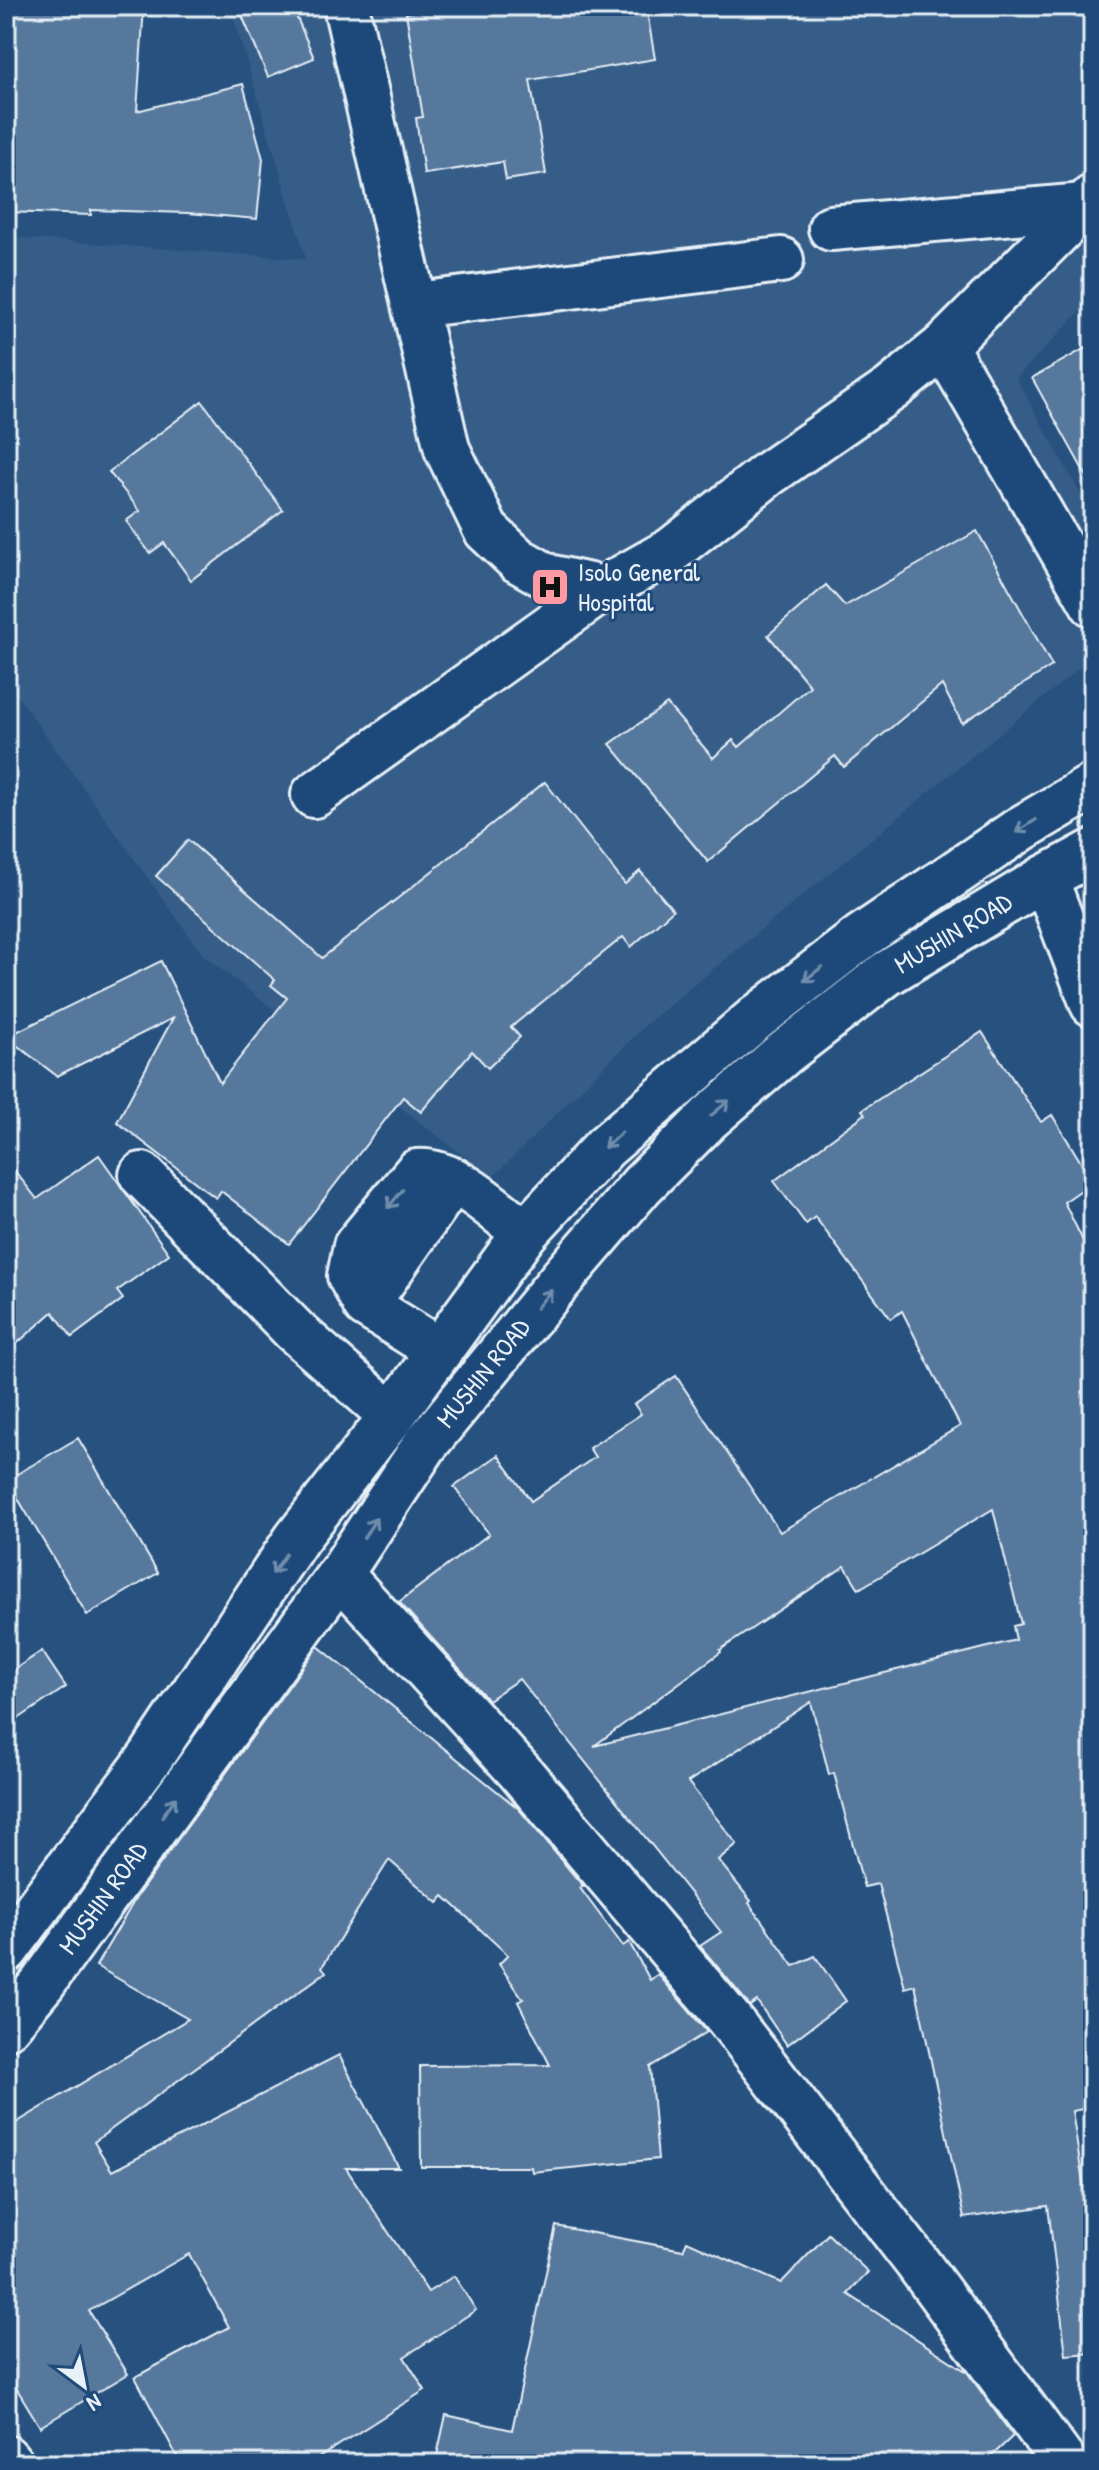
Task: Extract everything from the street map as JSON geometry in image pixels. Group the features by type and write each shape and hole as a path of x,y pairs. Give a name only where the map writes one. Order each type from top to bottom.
{"main road":[{"path":"346,6 447,449 486,530 518,560 548,577 603,589"},
{"path":"831,228 1089,202"},
{"path":"314,795 603,589 672,550 768,474 891,389 944,346 1089,202"},
{"path":"416,305 781,260"},
{"path":"944,346 1093,604"},
{"name":"MUSHIN ROAD","path":"6,1950 150,1758 297,1538 392,1416 525,1233 605,1147 756,1018 861,937 1022,828 1093,786"},
{"name":"MUSHIN ROAD","path":"6,2027 42,1984 340,1574 425,1445 642,1185 709,1118 783,1054 886,974 1093,852"},
{"path":"1045,878 1093,1004"},
{"path":"438,1350 366,1305 350,1276 356,1246 417,1172 432,1171 453,1180 525,1233"},
{"path":"142,1175 295,1331 392,1416"},
{"path":"340,1574 520,1772 729,2019 916,2261 1065,2464"},
{"path":"6,2458 11,2464"}],"shaded area":[{"name":"Isolo General Hospital","path":"230,6 1093,6 1093,298 1016,378 1093,516 1093,657 649,1022 492,1178 203,955 6,680 6,237 306,259"}],"building":[{"path":"6,6 144,6 137,111 243,84 263,159 257,219 91,210 91,215 6,212"},
{"path":"238,6 292,6 314,58 268,77"},
{"path":"445,6 646,6 655,59 530,80 546,174 506,180 503,162 424,174 416,118 423,117 406,13"},
{"path":"1093,344 1093,488 1032,378"},
{"path":"202,401 283,510 191,580 164,543 150,553 126,521 140,511 109,472"},
{"path":"977,531 1052,666 962,723 942,685 844,767 835,756 708,862 610,744 667,704 713,758 733,740 739,747 810,686 768,635 826,585 845,606"},
{"path":"545,782 625,884 640,871 673,910 631,947 623,937 511,1027 520,1037 488,1068 472,1051 421,1112 403,1097 289,1244 221,1191 216,1198 117,1122 173,1018 57,1076 6,1037 161,961 220,1083 287,998 271,985 275,980 156,876 188,840 322,958"},
{"path":"982,1032 1041,1122 1052,1115 1093,1182 1064,1202 1093,1261 1093,1631 1084,1634 1093,1670 1093,2107 1072,2111 1093,2248 1093,2353 1066,2355 1048,2206 964,2218 915,1985 905,1988 878,1884 864,1887 834,1773 829,1775 811,1702 688,1782 737,1844 718,1860 751,1901 749,1903 794,1966 815,1956 846,2001 787,2045 757,2001 750,2006 700,1946 721,1932 519,1679 488,1700 399,1602 489,1534 454,1487 498,1455 531,1501 595,1457 589,1448 641,1414 634,1404 676,1376 780,1532 960,1426 902,1311 891,1319 815,1217 806,1224 774,1181 865,1114 862,1110","holes":["993,1509 1021,1624 1013,1626 1016,1640 594,1746 720,1650 845,1566 859,1589"]},
{"path":"99,1155 169,1254 117,1291 123,1299 72,1337 53,1312 6,1353 6,1160 37,1199"},
{"path":"78,1438 158,1573 87,1615 7,1480"},
{"path":"318,1646 519,1809 583,1886 580,1888 623,1946 629,1942 650,1980 658,1974 707,2032 650,2067 658,2159 532,2172 531,2167 421,2167 420,2066 550,2065 518,2002 523,1999 499,1964 508,1955 444,1896 438,1903 389,1860 322,1967 326,1972 94,2142 112,2171 339,2055 399,2168 346,2168 428,2292 454,2276 476,2310 404,2357 425,2390 309,2464 181,2464 135,2377 229,2327 189,2254 89,2311 128,2374 40,2427 6,2371 6,2129 188,2019 96,1966 137,1896"},
{"path":"42,1651 66,1687 6,1727 6,1675"},
{"path":"556,2226 683,2250 687,2241 781,2283 828,2234 868,2272 848,2294 967,2372 1013,2436 983,2464 435,2464 446,2415 512,2430"}],"place":[{"name":"Isolo General Hospital","path":"550,587"}]}
